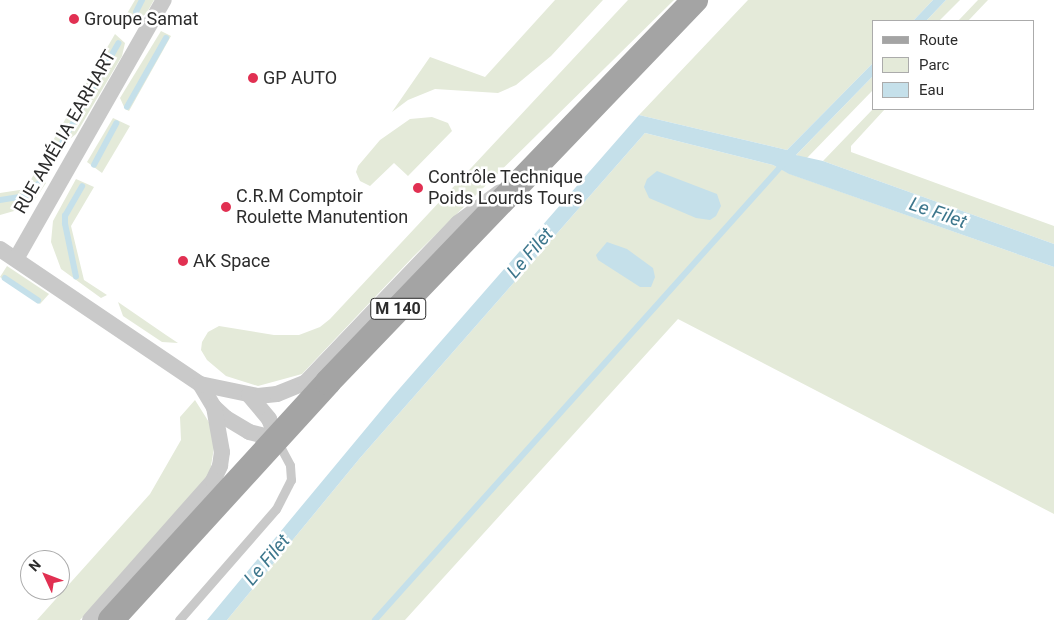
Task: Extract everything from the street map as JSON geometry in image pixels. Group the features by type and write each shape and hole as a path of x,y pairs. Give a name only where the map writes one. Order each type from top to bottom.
{"main road":[{"name":"M 140","path":"111,620 277,439 521,179 695,0"}],"street":[{"name":"RUE AMÉLIA EARHART","path":"16,259 164,0"},
{"path":"0,248 200,384 249,395 277,394 306,382 458,223 477,206 521,179"},
{"path":"90,620 213,481 220,466 222,452 214,407 200,384"},
{"path":"249,395 270,419 277,439"},
{"path":"214,407 249,432 277,439"}],"lane":[{"path":"179,620 276,509 291,480 290,465 277,439"}],"green space":[{"path":"135,0 154,0 146,14 136,20 125,17"},
{"path":"555,0 603,0 551,56 516,85 498,93 435,89 408,100 392,112 430,57 485,77"},
{"path":"628,0 674,0 413,257 302,374 258,386 226,376 207,360 201,350 202,342 208,332 219,326 274,335 299,335 320,327 330,319"},
{"path":"748,0 933,0 914,20 872,20 872,64 787,150 639,115"},
{"path":"946,0 960,0 940,20 927,20"},
{"path":"978,0 988,0 969,20 959,20"},
{"path":"161,31 171,36 129,111 125,109 120,98"},
{"path":"115,34 125,43 122,56 76,134 59,148 48,149"},
{"path":"872,77 872,91 806,159 796,155"},
{"path":"872,110 884,110 851,146 851,152 1054,226 1054,244 823,161"},
{"path":"432,117 448,123 452,131 408,176 394,163 370,186 360,181 356,172 358,166 380,140 410,119"},
{"path":"113,118 130,126 102,173 87,162"},
{"path":"645,133 773,165 790,174 1054,267 1054,514 678,319 405,620 227,620 360,458"},
{"path":"34,174 46,183 36,198 21,209 0,215 0,193 26,189"},
{"path":"76,179 94,187 71,226 84,280 107,295 101,298 61,269 51,242 53,221"},
{"path":"7,266 49,294 40,304 0,277"},
{"path":"118,302 178,343 162,342 123,316"},
{"path":"195,400 212,427 215,442 210,472 201,487 80,620 37,620 55,600 70,600 70,583 150,494 181,440 180,417"}],"water":[{"path":"933,0 946,0 927,20 914,20"},
{"name":"Le Filet","path":"872,64 872,77 796,155 823,161 1054,244 1054,267 789,174 773,165 645,133 360,458 227,620 207,620 393,396 639,115 787,150"},
{"path":"657,171 717,194 721,206 716,216 710,220 696,218 649,198 644,187 647,179"},
{"path":"607,242 627,249 653,268 655,277 651,287 640,287 598,260 596,255"}],"waterway":[{"path":"136,12 142,0"},
{"path":"127,107 166,38"},
{"path":"59,148 118,44"},
{"path":"94,165 116,124"},
{"path":"375,620 784,163"},
{"path":"0,200 26,196 38,184"},
{"path":"76,277 65,216 82,186"},
{"path":"5,278 38,300"}],"place":[{"name":"Groupe Samat","path":"74,19"},
{"name":"GP AUTO","path":"253,78"},
{"name":"Contrôle Technique Poids Lourds Tours","path":"418,188"},
{"name":"C.R.M Comptoir Roulette Manutention","path":"226,207"},
{"name":"AK Space","path":"183,261"}]}
